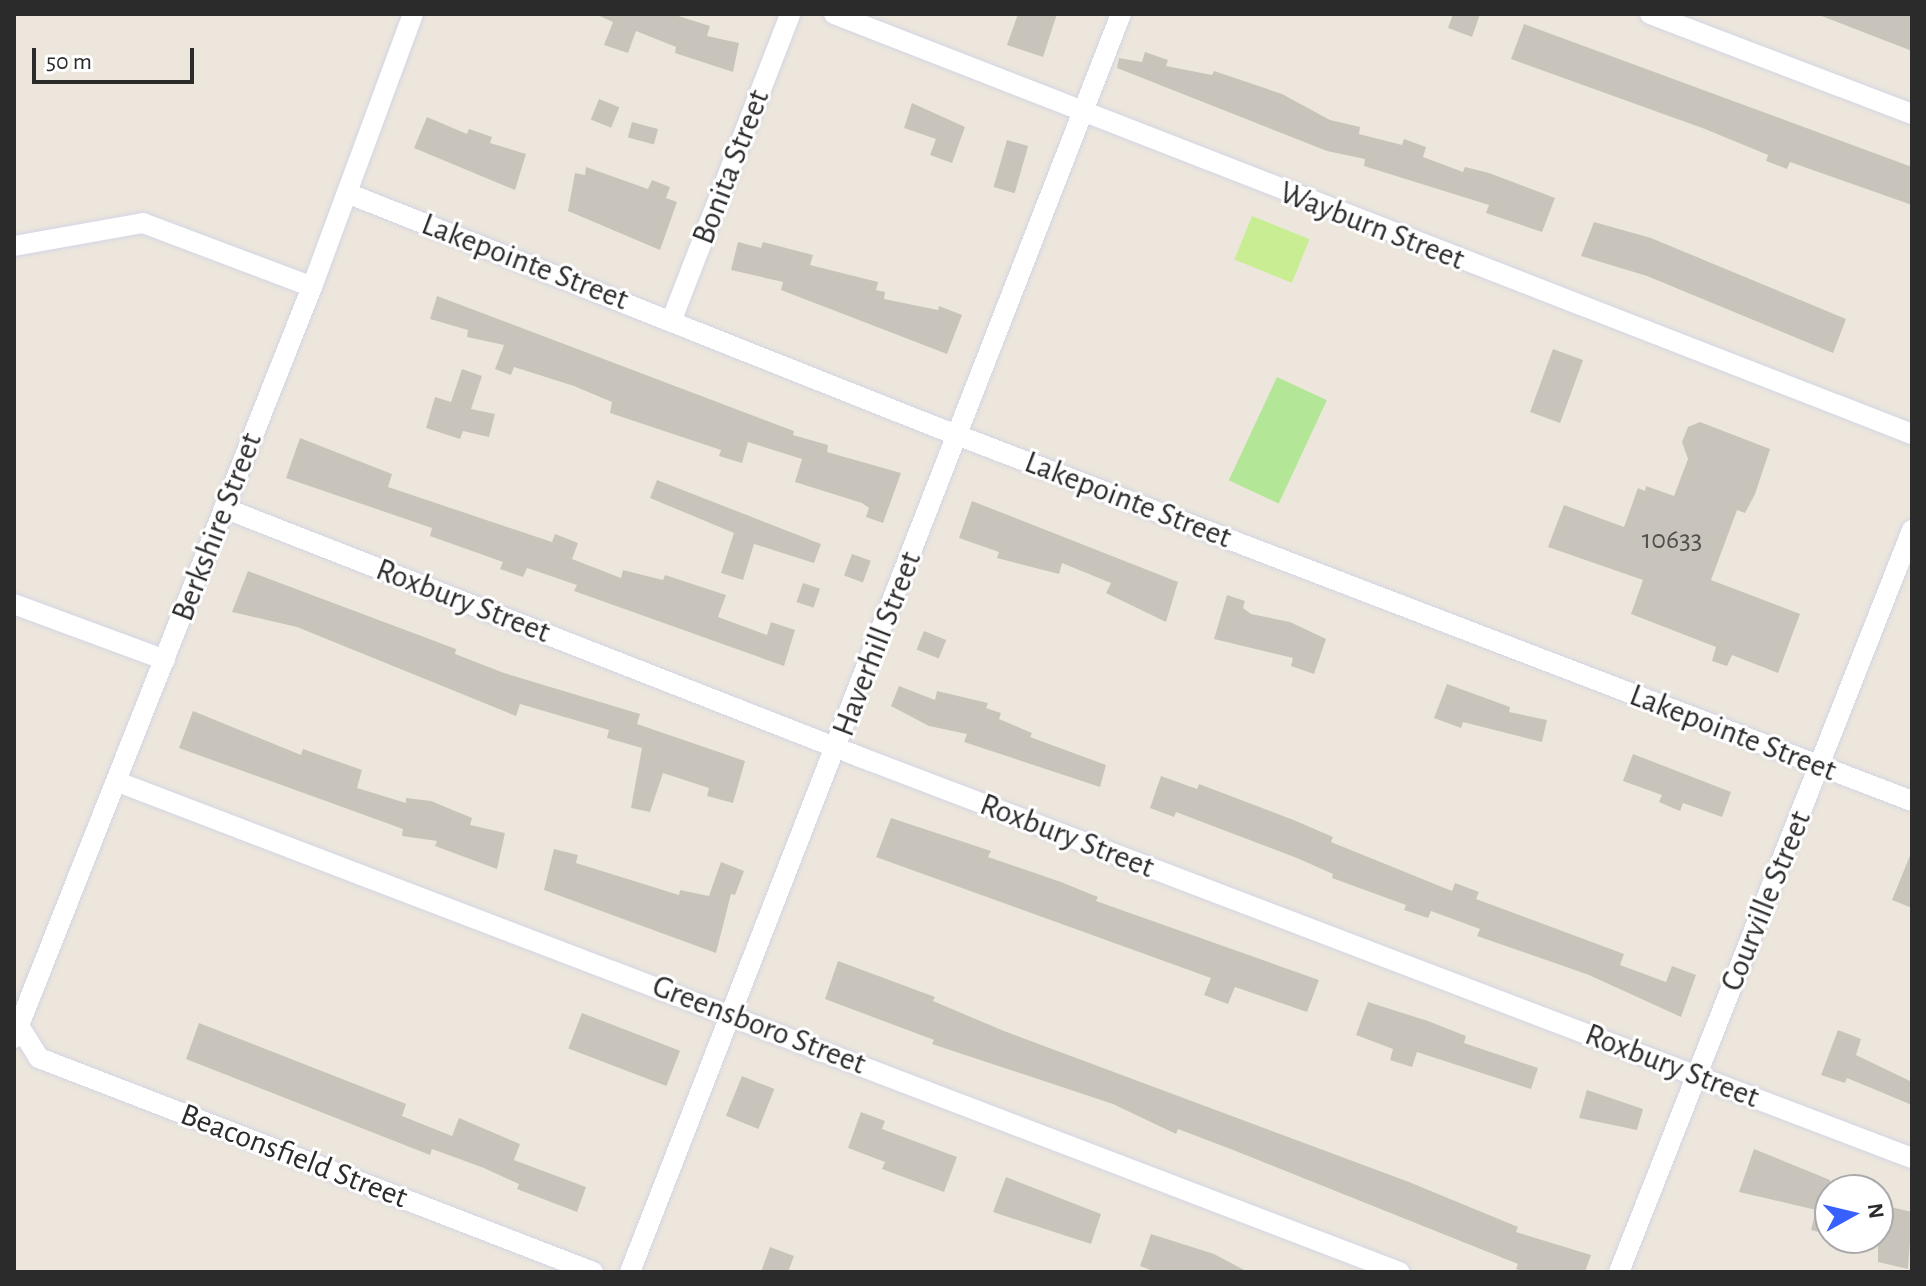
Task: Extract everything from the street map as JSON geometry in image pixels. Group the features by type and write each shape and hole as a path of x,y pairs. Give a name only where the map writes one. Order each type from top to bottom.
{"street":[{"name":"Berkshire Street","path":"16,1027 118,782 312,287 413,14"},
{"name":"Bonita Street","path":"672,319 790,14"},
{"name":"Wayburn Street","path":"834,14 1082,114 1912,434"},
{"name":"Haverhill Street","path":"630,1272 1121,14"},
{"path":"1650,14 1912,114"},
{"name":"Lakepointe Street","path":"347,193 672,319 958,435 1912,801"},
{"path":"14,246 143,223 312,287"},
{"name":"Roxbury Street","path":"224,508 837,748 1912,1158"},
{"name":"Courville Street","path":"1619,1272 1912,530"},
{"path":"14,604 165,660"},
{"name":"Greensboro Street","path":"118,782 729,1013 1399,1272"},
{"name":"Beaconsfield Street","path":"16,1027 39,1058 593,1272"}],"green space":[{"path":"1252,216 1309,239 1292,283 1234,260"},
{"path":"1277,377 1327,400 1279,504 1229,480"}],"building":[{"path":"595,14 672,14 710,26 707,36 739,43 733,72 675,53 676,47 636,31 628,53 604,45 613,22"},
{"path":"1018,14 1057,14 1043,57 1007,45"},
{"path":"1453,14 1480,14 1472,37 1448,28"},
{"path":"1819,14 1912,14 1912,51 1819,15"},
{"path":"1524,24 1912,167 1912,205 1790,162 1787,169 1766,161 1768,155 1705,129 1511,59"},
{"path":"1145,52 1168,60 1166,66 1212,75 1214,71 1282,94 1330,120 1360,127 1359,134 1402,145 1404,139 1426,147 1423,157 1463,172 1465,167 1489,173 1555,198 1542,232 1486,213 1489,205 1364,166 1365,159 1327,151 1117,68 1119,58 1142,62"},
{"path":"599,99 619,107 611,128 591,119"},
{"path":"912,103 965,127 952,163 930,155 936,139 904,128"},
{"path":"427,117 467,134 469,129 492,137 490,143 526,154 515,190 414,148"},
{"path":"632,122 658,129 654,144 628,137"},
{"path":"1007,140 1028,146 1015,193 993,187"},
{"path":"586,167 648,189 652,180 670,187 666,198 677,202 660,250 568,211 575,173 585,175"},
{"path":"1594,222 1651,238 1846,319 1833,353 1647,276 1581,256"},
{"path":"738,242 761,248 763,242 813,255 810,265 878,282 876,290 885,292 884,299 938,310 939,306 962,315 947,354 781,290 783,282 731,270"},
{"path":"437,296 794,431 793,435 828,445 827,452 901,473 883,523 866,517 869,508 862,503 795,482 802,459 748,442 742,463 719,456 721,450 610,413 612,402 574,386 514,367 511,375 495,369 504,345 467,337 468,330 430,319"},
{"path":"1553,349 1583,360 1560,423 1530,412"},
{"path":"462,369 482,376 471,409 495,414 489,437 463,431 460,439 426,428 435,397 451,402"},
{"path":"1700,422 1770,449 1755,494 1745,513 1737,510 1711,580 1800,614 1778,673 1732,655 1727,666 1712,661 1716,647 1631,614 1643,580 1548,547 1564,505 1624,527 1638,488 1645,491 1646,486 1674,496 1688,459 1682,442 1688,427"},
{"path":"300,438 392,474 388,487 552,542 555,534 578,543 572,559 621,578 623,570 663,580 665,575 726,595 718,617 767,635 771,622 795,630 784,666 574,591 577,585 527,568 523,577 500,569 503,562 430,536 432,528 286,478"},
{"path":"657,480 821,544 814,563 754,544 743,580 721,573 734,533 650,498"},
{"path":"972,501 1178,582 1166,622 1106,593 1111,583 1062,563 1059,574 997,558 999,552 959,538"},
{"path":"852,554 871,561 863,582 844,576"},
{"path":"248,571 456,649 455,654 504,673 640,714 637,724 745,761 733,803 707,796 709,788 663,773 650,812 631,808 642,748 607,738 609,730 520,704 516,716 297,627 232,612"},
{"path":"803,583 820,589 814,608 796,602"},
{"path":"1227,595 1245,601 1243,608 1251,614 1290,622 1326,639 1314,674 1291,666 1293,658 1214,639"},
{"path":"924,631 946,640 939,659 917,650"},
{"path":"1447,684 1510,707 1509,712 1547,720 1542,742 1463,722 1461,728 1434,718"},
{"path":"899,686 935,700 937,691 988,703 986,708 1001,713 999,719 1032,733 1030,737 1106,765 1100,787 964,742 967,734 929,726 891,706"},
{"path":"193,711 301,755 303,749 362,770 357,788 406,803 406,798 431,801 472,818 470,825 505,833 497,869 435,846 437,841 402,836 403,829 179,748"},
{"path":"1633,754 1731,792 1722,817 1683,803 1680,811 1659,802 1662,795 1623,781"},
{"path":"1161,776 1197,789 1199,784 1296,821 1333,837 1331,842 1452,891 1455,883 1479,892 1476,899 1624,954 1620,965 1666,982 1672,966 1696,975 1681,1017 1589,975 1477,936 1480,929 1431,911 1428,918 1404,910 1406,905 1332,878 1333,874 1297,858 1176,812 1174,817 1150,808"},
{"path":"891,818 991,851 988,857 1098,897 1096,901 1319,980 1307,1012 1235,987 1228,1004 1204,995 1211,978 876,857"},
{"path":"554,849 578,855 576,863 679,895 680,890 709,896 721,862 744,871 735,895 731,894 716,953 544,890"},
{"path":"1912,853 1912,908 1892,900"},
{"path":"838,961 935,997 933,1001 1004,1031 1409,1182 1518,1227 1516,1232 1591,1255 1585,1272 1525,1272 1516,1269 1518,1264 1228,1148 1178,1129 1176,1134 1113,1104 932,1044 934,1040 825,999"},
{"path":"1368,1002 1428,1021 1466,1036 1464,1043 1538,1068 1531,1089 1417,1052 1412,1067 1390,1060 1393,1049 1356,1035"},
{"path":"582,1013 680,1051 666,1086 568,1048"},
{"path":"199,1023 406,1104 402,1116 452,1136 459,1118 520,1144 514,1160 586,1187 577,1212 517,1189 519,1184 484,1168 432,1149 430,1155 186,1059"},
{"path":"1838,1030 1861,1039 1856,1055 1912,1082 1912,1105 1847,1078 1845,1083 1821,1075"},
{"path":"742,1076 774,1089 758,1129 726,1116"},
{"path":"1587,1090 1643,1109 1637,1130 1579,1118"},
{"path":"861,1112 885,1121 882,1129 957,1157 944,1192 882,1169 885,1162 848,1148"},
{"path":"1754,1149 1815,1174 1814,1210 1739,1192"},
{"path":"1006,1177 1101,1214 1091,1244 993,1212"},
{"path":"1894,1208 1912,1212 1908,1269 1878,1262 1878,1254 1894,1254"},
{"path":"1151,1234 1214,1254 1248,1272 1156,1272 1140,1266"},
{"path":"770,1247 794,1256 788,1272 761,1272"}]}
